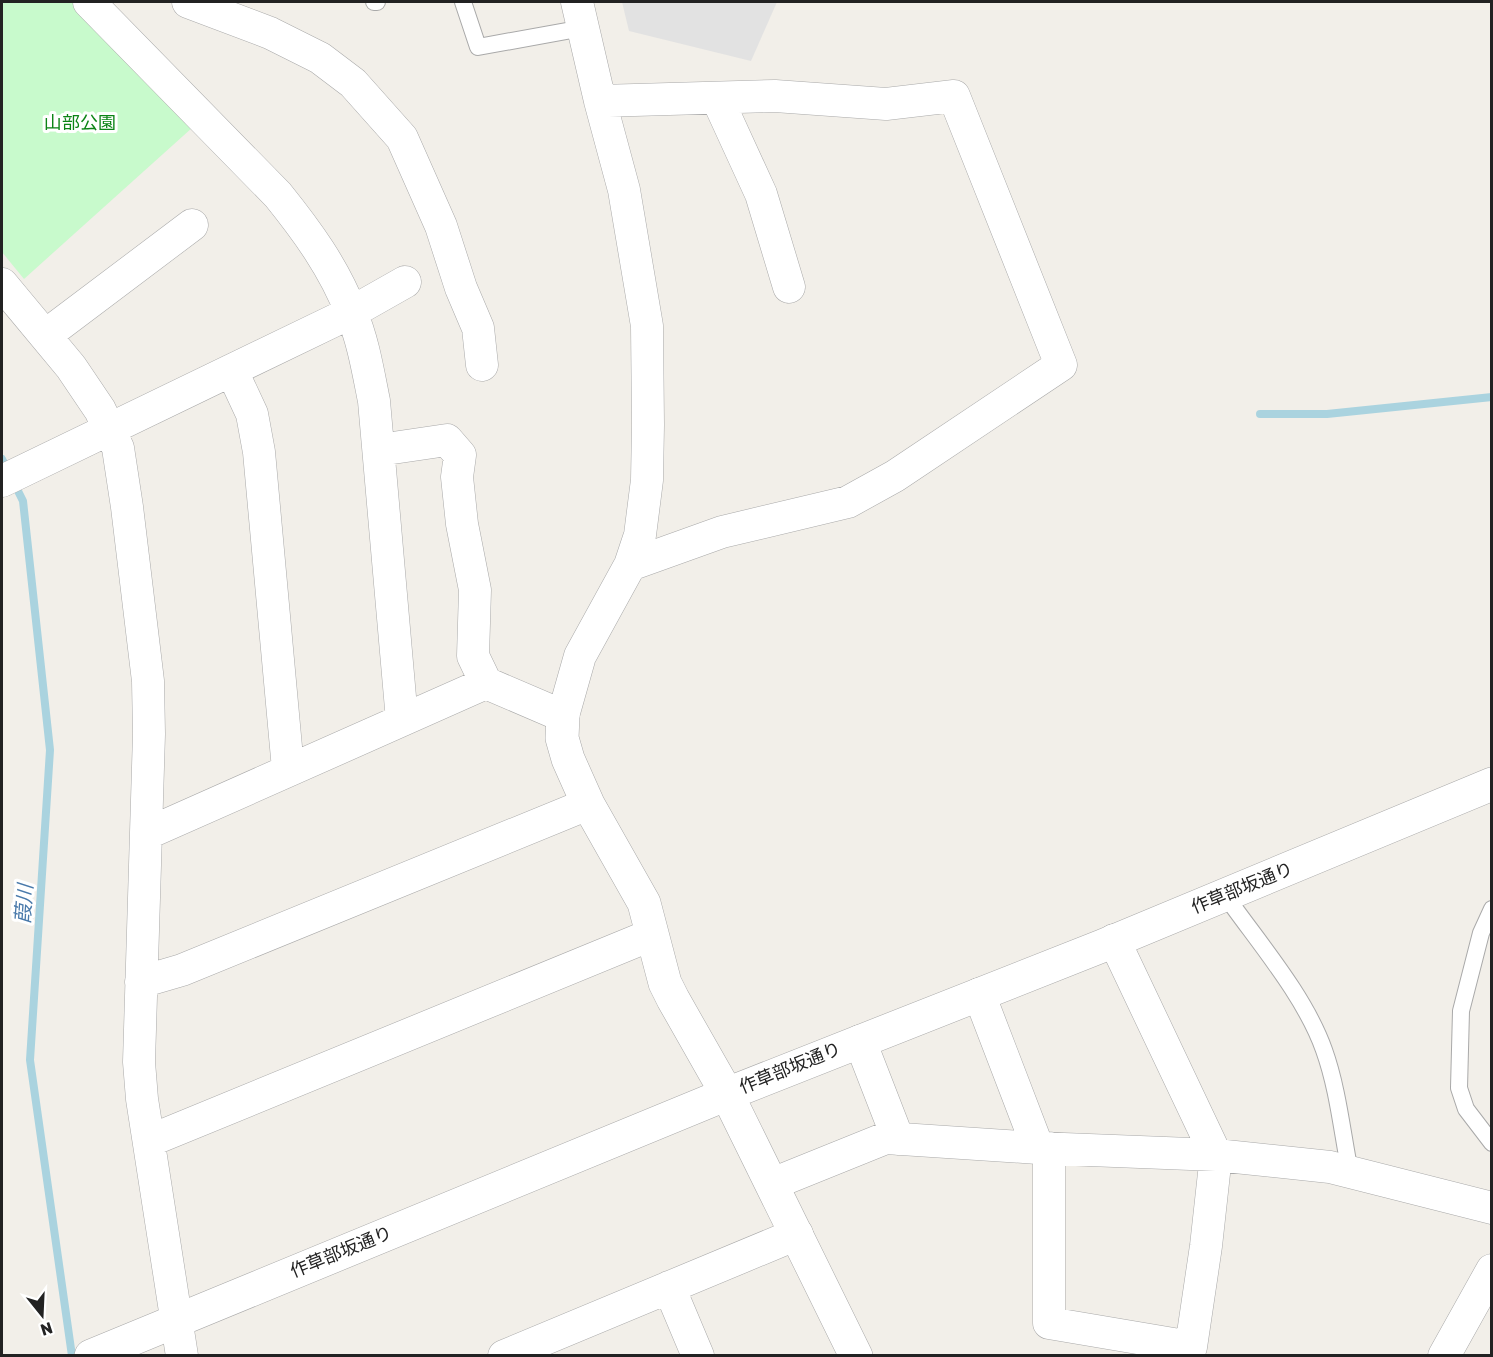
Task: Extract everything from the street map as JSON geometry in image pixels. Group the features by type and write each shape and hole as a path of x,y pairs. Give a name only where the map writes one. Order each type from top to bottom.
{"street":[{"path":"89,2 278,195 305,229 331,270 352,312 367,364 379,450 402,720"},
{"path":"188,2 270,33 320,58 353,83 402,138 441,226 461,288 478,328 482,365"},
{"path":"580,15 624,190 647,326 647,480 640,535 630,565 580,656 563,716 562,738 568,759 588,804 644,903 665,983 727,1094 856,1356"},
{"path":"600,100 775,96 886,104 954,96 1062,365 895,476 848,502 722,532 630,565"},
{"path":"717,98 761,194 789,287"},
{"path":"46,335 192,225"},
{"path":"2,481 352,312 405,282"},
{"path":"2,284 71,367 100,410 118,448 128,507 148,681 149,734 139,1062 142,1099 182,1356"},
{"path":"232,371 252,414 259,452 288,769"},
{"path":"379,450 447,440 460,455 457,477 462,524 475,590 473,656 486,683 563,716"},
{"path":"146,834 486,683"},
{"name":"作草部坂通り","path":"104,1350 727,1094 1225,895 1491,784"},
{"path":"141,982 182,970 588,804"},
{"path":"149,1141 651,934"},
{"path":"979,994 1043,1148 1049,1323 1191,1347 1206,1246 1216,1155 1114,940"},
{"path":"860,1041 898,1138"},
{"path":"772,1184 885,1138 898,1138 1043,1148 1216,1155 1330,1167 1491,1208"},
{"path":"504,1356 797,1234"},
{"path":"1444,1356 1491,1270"},
{"path":"669,1287 698,1356"}],"lane":[{"path":"463,2 478,47 580,15"},
{"path":"1225,895 1311,1019 1324,1050 1333,1082 1350,1172"},
{"path":"1491,909 1481,933 1461,1011 1459,1088 1466,1109 1491,1143"}],"green space":[{"name":"山部公園","path":"2,2 72,2 193,127 24,279 2,252"}],"shaded area":[{"path":"622,2 777,2 751,61 629,31"}],"waterway":[{"path":"1260,414 1327,414 1492,397"},
{"name":"葭川","path":"2,459 23,501 50,750 30,1060 72,1356"}]}
